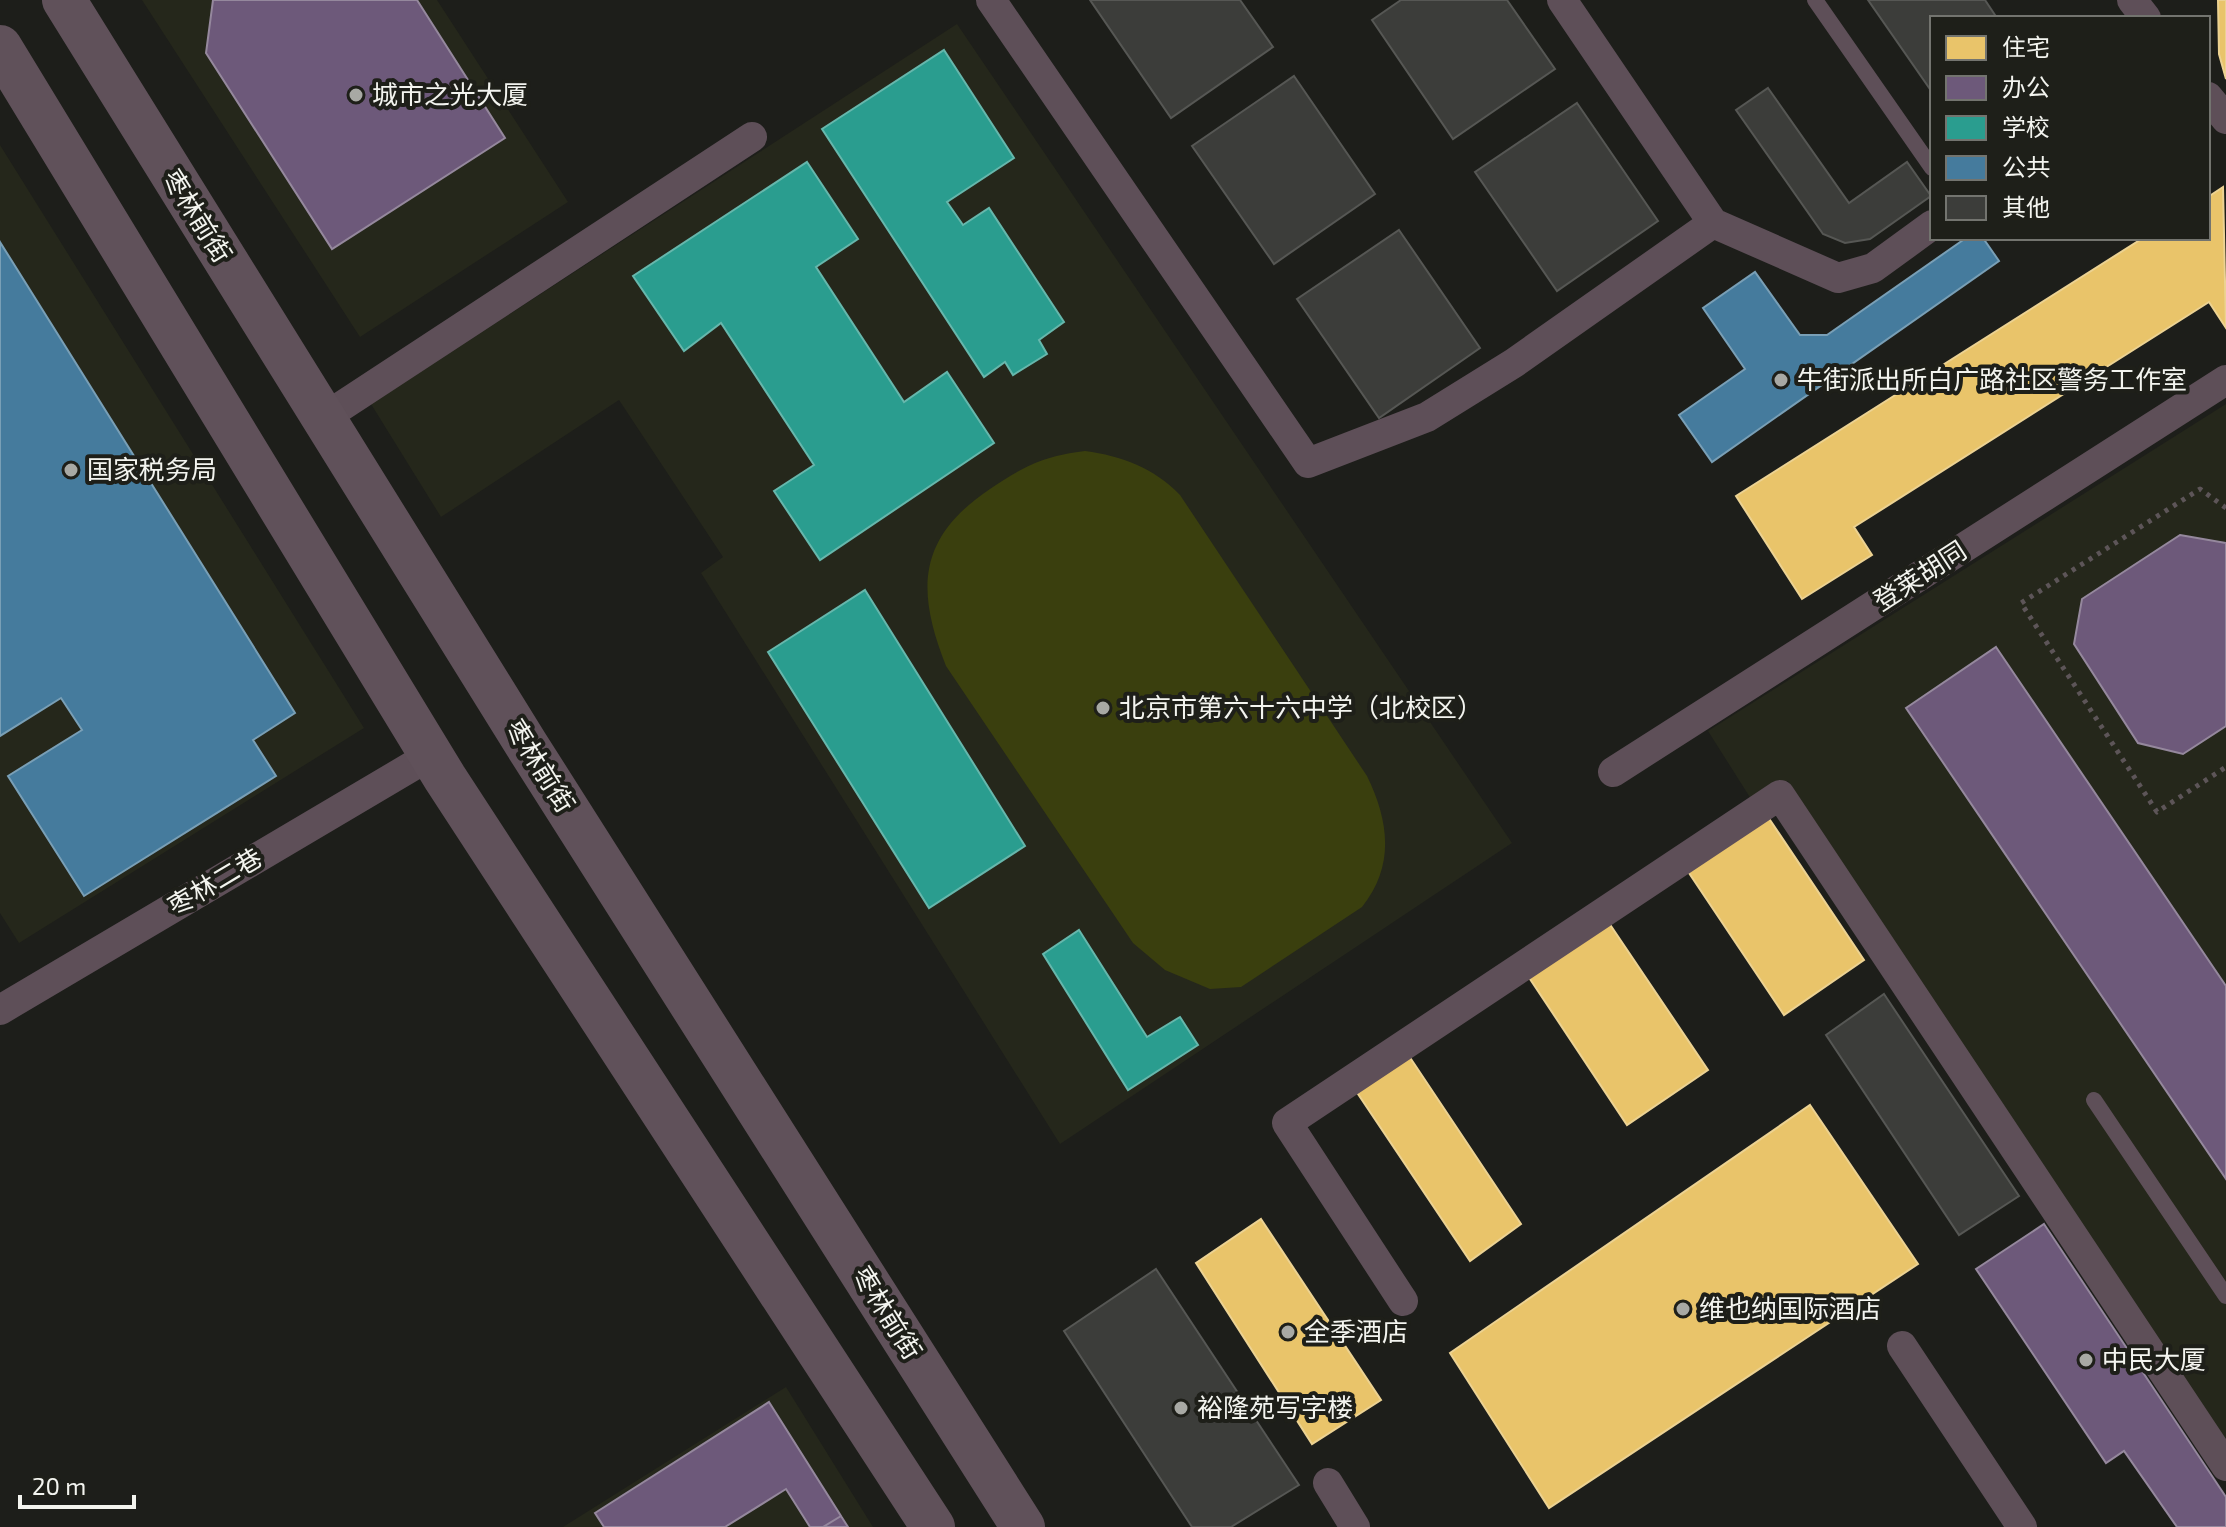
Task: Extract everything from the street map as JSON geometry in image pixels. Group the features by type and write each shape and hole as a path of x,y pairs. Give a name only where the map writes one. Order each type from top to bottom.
{"main road":[{"name":"枣林前街","path":"64,0 322,419 1023,1527"},
{"path":"0,47 431,755 933,1527"}],"street":[{"path":"991,0 1308,463 1427,417 1514,363 1713,223"},
{"path":"1562,0 1713,223 1838,278 1873,268 1930,226"},
{"path":"2132,0 2144,16"},
{"path":"2210,99 2226,119"},
{"path":"322,419 752,137"},
{"name":"登莱胡同","path":"1613,772 2226,380"},
{"name":"枣林二巷","path":"0,1010 431,755"},
{"path":"1403,1301 1287,1123 1780,795 2226,1466"},
{"path":"1902,1346 2022,1527"},
{"path":"1328,1483 1355,1527"}],"lane":[{"path":"1815,0 1930,165"},
{"path":"2094,1100 2226,1296"}],"path":[{"path":"2226,508 2200,489 2021,603 2157,812 2226,767"}],"shaded area":[{"name":"城市之光大厦","path":"142,0 437,0 568,202 360,337"},
{"name":"北京市第六十六中学（北校区）","path":"957,24 1512,843 1060,1144 701,573 723,557 619,400 441,517 371,404"},
{"name":"国家税务局","path":"0,145 364,728 19,943 0,913"},
{"path":"2226,404 2226,1443 1788,781 1751,799 1708,731"},
{"path":"786,1387 873,1527 563,1527"}],"green space":[{"path":"1085,451 1137,465 1159,477 1180,495 1367,776 1380,810 1384,826 1384,859 1380,876 1362,907 1241,987 1210,989 1165,970 1133,943 946,666 936,639 927,590 929,567 936,546 948,527 966,508 1013,474 1046,459"}],"building: 住宅":[{"path":"2218,0 2226,0 2226,79 2219,54"},
{"path":"2223,187 2226,328 2209,302 1854,527 1872,555 1802,599 1736,496 2140,240 2210,240 2210,196"},
{"path":"1766,814 1864,960 1784,1015 1685,867"},
{"path":"1609,923 1708,1070 1627,1125 1528,976"},
{"path":"1409,1056 1521,1224 1470,1261 1356,1091"},
{"name":"维也纳国际酒店","path":"1810,1105 1918,1264 1549,1508 1450,1353"},
{"name":"全季酒店","path":"1261,1219 1381,1400 1312,1444 1196,1263"}],"building: 办公":[{"name":"城市之光大厦","path":"213,0 417,0 505,138 332,249 206,53"},
{"path":"2180,535 2226,543 2226,726 2183,754 2138,743 2074,644 2082,599"},
{"path":"1996,647 2226,986 2226,1179 1906,708"},
{"name":"中民大厦","path":"2044,1224 2226,1497 2226,1527 2177,1527 2124,1451 2106,1463 1976,1269"},
{"path":"769,1402 841,1516 823,1527 810,1527 786,1489 725,1527 604,1527 595,1513"},
{"path":"841,1516 848,1527 823,1527"}],"building: 学校":[{"path":"944,50 1014,158 947,202 963,225 989,208 1064,322 1039,340 1047,354 1013,375 1005,362 984,377 822,129"},
{"path":"807,162 858,239 816,267 904,402 947,372 994,443 820,560 774,491 814,465 721,323 684,351 633,276"},
{"path":"865,590 1025,846 929,908 768,652"},
{"path":"1079,930 1147,1037 1180,1017 1198,1045 1128,1090 1043,954"}],"building: 公共":[{"path":"1963,240 1984,240 1999,261 1712,462 1679,415 1745,369 1703,308 1755,272 1800,335 1827,335"},
{"name":"国家税务局","path":"0,242 295,713 253,740 276,776 84,896 8,776 82,730 61,698 0,736"}],"building: 其他":[{"path":"1090,0 1240,0 1273,47 1171,118"},
{"path":"1401,0 1507,0 1555,69 1453,139 1372,20"},
{"path":"1868,0 1985,0 1996,16 1930,16 1930,89"},
{"path":"1294,76 1375,194 1274,264 1192,146"},
{"path":"1768,88 1849,203 1907,162 1930,197 1870,239 1845,243 1823,234 1736,110"},
{"path":"1577,103 1658,221 1557,291 1475,172"},
{"path":"1399,230 1480,348 1379,418 1297,299"},
{"path":"1884,994 2019,1196 1959,1235 1826,1035"},
{"name":"裕隆苑写字楼","path":"1156,1269 1299,1485 1231,1527 1192,1527 1064,1331"}],"place":[{"name":"城市之光大厦","path":"356,95"},
{"name":"牛街派出所白广路社区警务工作室","path":"1781,380"},
{"name":"国家税务局","path":"71,470"},
{"name":"北京市第六十六中学（北校区）","path":"1103,708"},
{"name":"维也纳国际酒店","path":"1683,1309"},
{"name":"全季酒店","path":"1288,1332"},
{"name":"中民大厦","path":"2086,1360"},
{"name":"裕隆苑写字楼","path":"1181,1408"}]}
